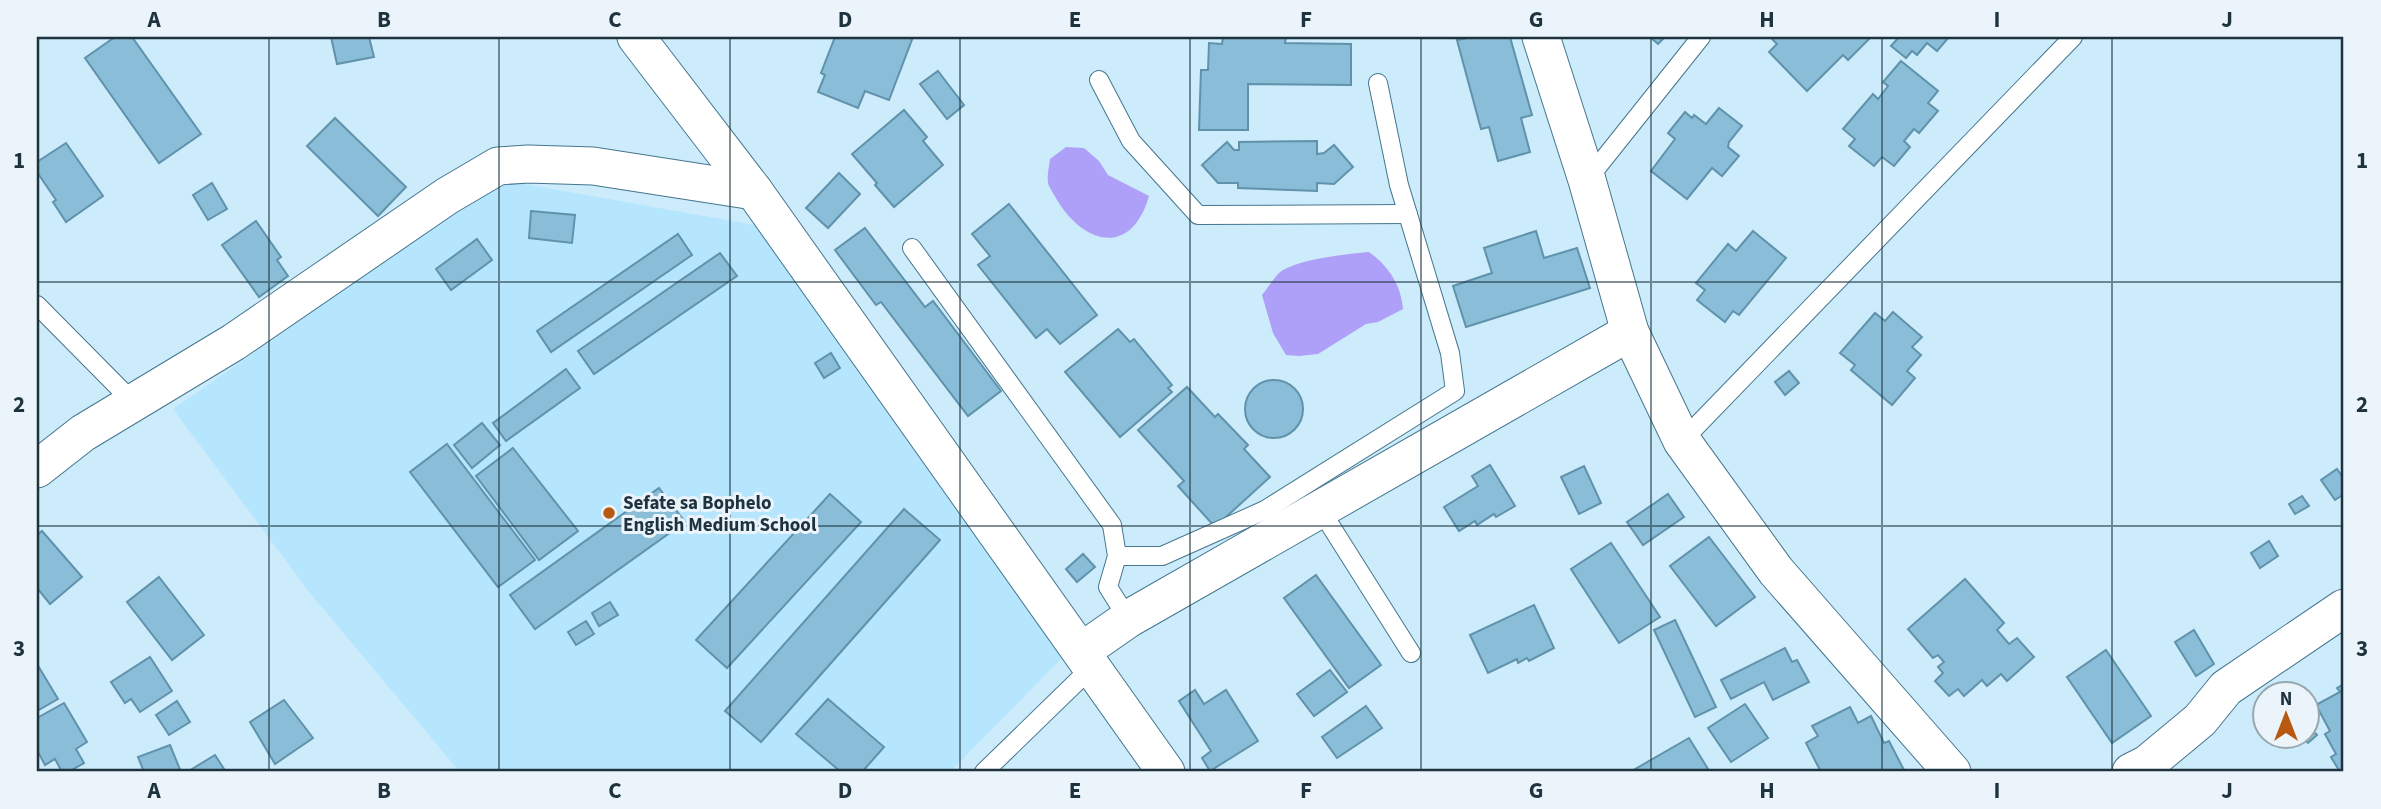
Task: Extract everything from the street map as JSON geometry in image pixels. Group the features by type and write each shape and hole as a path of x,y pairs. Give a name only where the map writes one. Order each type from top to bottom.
{"street":[{"path":"636,37 754,191 1167,772"},
{"path":"1541,37 1587,180 1630,331 1682,441 1776,571 1952,772"},
{"path":"37,469 83,433 234,342 447,196 498,166 593,166 754,191"},
{"path":"1088,659 1128,619 1630,331"},
{"path":"2131,772 2147,764 2200,720 2226,688 2344,608"}],"lane":[{"path":"1587,180 1701,37"},
{"path":"1682,441 2073,37"},
{"path":"1099,80 1131,141 1198,215 1408,214"},
{"path":"1116,556 1162,556 1265,510 1455,391 1450,353 1399,186 1378,83"},
{"path":"912,248 1112,525 1116,556 1108,587 1128,619"},
{"path":"37,305 134,403"},
{"path":"1320,509 1411,653"},
{"path":"984,772 1088,659"}],"shaded area":[{"path":"1066,147 1084,148 1099,161 1108,175 1149,196 1141,215 1131,228 1120,236 1107,238 1094,235 1068,215 1057,200 1049,186 1050,159"},
{"name":"Sefate sa Bophelo English Medium School","path":"503,180 766,227 1064,656 950,772 460,772 310,593 173,409"},
{"path":"1369,252 1392,276 1400,292 1403,309 1378,322 1366,324 1318,354 1286,355 1273,333 1262,295 1279,273 1309,261"}],"building":[{"path":"115,37 132,37 201,134 159,163 85,58"},
{"path":"331,37 369,37 374,57 337,64"},
{"path":"835,37 913,37 889,100 865,91 858,108 818,92 825,75 821,73"},
{"path":"1223,37 1286,37 1285,43 1351,44 1351,85 1248,84 1248,130 1199,130 1201,70 1208,70 1209,43 1222,44"},
{"path":"1464,37 1510,37 1532,115 1521,118 1530,152 1498,161 1489,127 1481,129 1457,40"},
{"path":"1650,37 1665,37 1658,44"},
{"path":"1770,37 1871,37 1848,60 1843,55 1807,91 1769,52 1777,44"},
{"path":"1899,37 1949,37 1937,51 1927,43 1917,55 1912,51 1906,58 1891,46"},
{"path":"1901,61 1938,91 1928,103 1938,111 1919,133 1914,129 1904,141 1910,147 1894,166 1882,157 1874,166 1849,146 1855,139 1843,129 1873,94 1878,99 1888,86 1883,82"},
{"path":"938,71 964,105 947,119 920,84"},
{"path":"1719,108 1742,126 1728,147 1739,156 1722,176 1712,168 1687,199 1651,171 1675,139 1668,133 1685,112 1706,124"},
{"path":"904,110 927,137 923,141 943,165 894,207 852,154"},
{"path":"335,118 406,187 378,216 307,146"},
{"path":"1317,141 1317,154 1324,153 1334,145 1353,167 1334,184 1317,183 1317,191 1238,188 1238,183 1218,183 1202,165 1227,142 1234,150 1239,150 1239,142"},
{"path":"66,143 103,196 66,222 53,202 56,200 37,172 37,162"},
{"path":"839,173 860,194 828,228 806,208"},
{"path":"212,183 227,209 208,220 193,195"},
{"path":"1009,204 1097,315 1060,344 1047,329 1036,338 978,265 990,256 972,234"},
{"path":"531,211 575,215 572,243 529,238"},
{"path":"256,221 281,257 277,260 288,276 259,297 222,245"},
{"path":"865,228 925,307 933,301 1001,391 968,416 881,302 876,305 835,250"},
{"path":"1536,231 1544,258 1577,248 1590,288 1466,327 1453,286 1492,273 1484,248"},
{"path":"1753,231 1786,258 1739,315 1733,311 1725,322 1697,300 1705,290 1696,283 1728,244 1736,251"},
{"path":"678,234 692,255 551,352 537,331"},
{"path":"477,239 492,260 451,290 436,269"},
{"path":"720,253 737,276 594,374 578,351"},
{"path":"1893,312 1922,337 1912,347 1921,355 1907,371 1915,378 1892,405 1851,370 1855,365 1840,353 1875,313 1885,321"},
{"path":"1118,329 1130,342 1134,339 1172,385 1168,388 1172,392 1120,437 1065,372"},
{"path":"831,353 840,368 824,378 815,363"},
{"path":"566,369 580,388 506,441 493,423"},
{"path":"1789,371 1799,383 1785,395 1775,382"},
{"path":"1274,380 1285,382 1298,393 1303,409 1301,420 1290,433 1274,438 1263,436 1250,425 1245,409 1247,398 1258,385"},
{"path":"1187,387 1215,417 1218,414 1248,445 1244,449 1270,477 1215,527 1178,486 1184,481 1138,430"},
{"path":"482,423 500,445 472,468 454,445"},
{"path":"447,444 535,560 498,587 410,472"},
{"path":"513,448 578,531 539,560 476,476"},
{"path":"1490,465 1515,506 1496,517 1494,514 1477,525 1475,521 1459,531 1444,507 1478,486 1472,476"},
{"path":"1584,466 1601,503 1579,514 1561,477"},
{"path":"2337,469 2344,479 2344,494 2335,500 2321,480"},
{"path":"659,488 685,522 535,629 510,595"},
{"path":"830,494 861,522 727,668 696,640"},
{"path":"1668,494 1684,517 1643,545 1627,522"},
{"path":"2302,496 2309,506 2295,514 2289,504"},
{"path":"904,509 940,540 761,742 725,711"},
{"path":"42,531 82,577 50,604 37,588 37,535"},
{"path":"1709,537 1755,597 1716,626 1670,566"},
{"path":"2269,541 2278,556 2260,568 2251,553"},
{"path":"1611,543 1660,617 1619,643 1571,569"},
{"path":"1083,554 1095,567 1077,582 1066,569"},
{"path":"1316,575 1381,665 1349,688 1284,598"},
{"path":"159,577 204,635 172,660 127,602"},
{"path":"1965,579 2004,623 1997,630 2009,644 2017,638 2034,657 2007,681 2001,674 1987,686 1982,680 1964,696 1958,689 1949,696 1935,681 1943,673 1938,667 1944,662 1938,655 1933,658 1908,629"},
{"path":"610,602 618,615 599,626 592,613"},
{"path":"1534,605 1554,648 1529,661 1527,658 1518,663 1517,659 1488,673 1470,635"},
{"path":"1675,620 1716,707 1695,717 1654,630"},
{"path":"586,621 594,634 576,645 568,632"},
{"path":"2194,630 2214,664 2196,676 2175,642"},
{"path":"1785,648 1792,662 1797,660 1809,682 1773,700 1764,682 1731,699 1721,680"},
{"path":"2106,650 2151,716 2112,743 2067,677"},
{"path":"150,657 172,691 140,712 131,699 125,703 111,682"},
{"path":"37,664 58,699 37,711"},
{"path":"1330,670 1347,692 1314,716 1297,694"},
{"path":"2344,684 2344,772 2340,772 2331,757 2336,754 2325,734 2330,731 2322,716 2322,702 2340,692 2337,688"},
{"path":"1195,690 1204,704 1226,690 1258,741 1210,771 1202,758 1211,751 1179,701"},
{"path":"828,699 884,747 862,772 841,772 796,734"},
{"path":"284,700 313,738 275,764 250,722"},
{"path":"177,701 190,722 169,735 156,715"},
{"path":"64,703 87,742 76,749 84,763 68,772 62,772 55,759 45,765 37,750 37,718"},
{"path":"1745,704 1768,738 1731,762 1708,728"},
{"path":"1366,706 1382,728 1337,758 1322,737"},
{"path":"1850,707 1858,723 1871,716 1884,743 1889,741 1905,772 1821,772 1806,743 1818,736 1812,726"},
{"path":"1689,738 1708,769 1703,772 1630,772"},
{"path":"170,745 181,772 144,772 138,757"},
{"path":"215,755 226,772 194,772 192,769"}],"place":[{"name":"Sefate sa Bophelo English Medium School","path":"609,513"}]}
